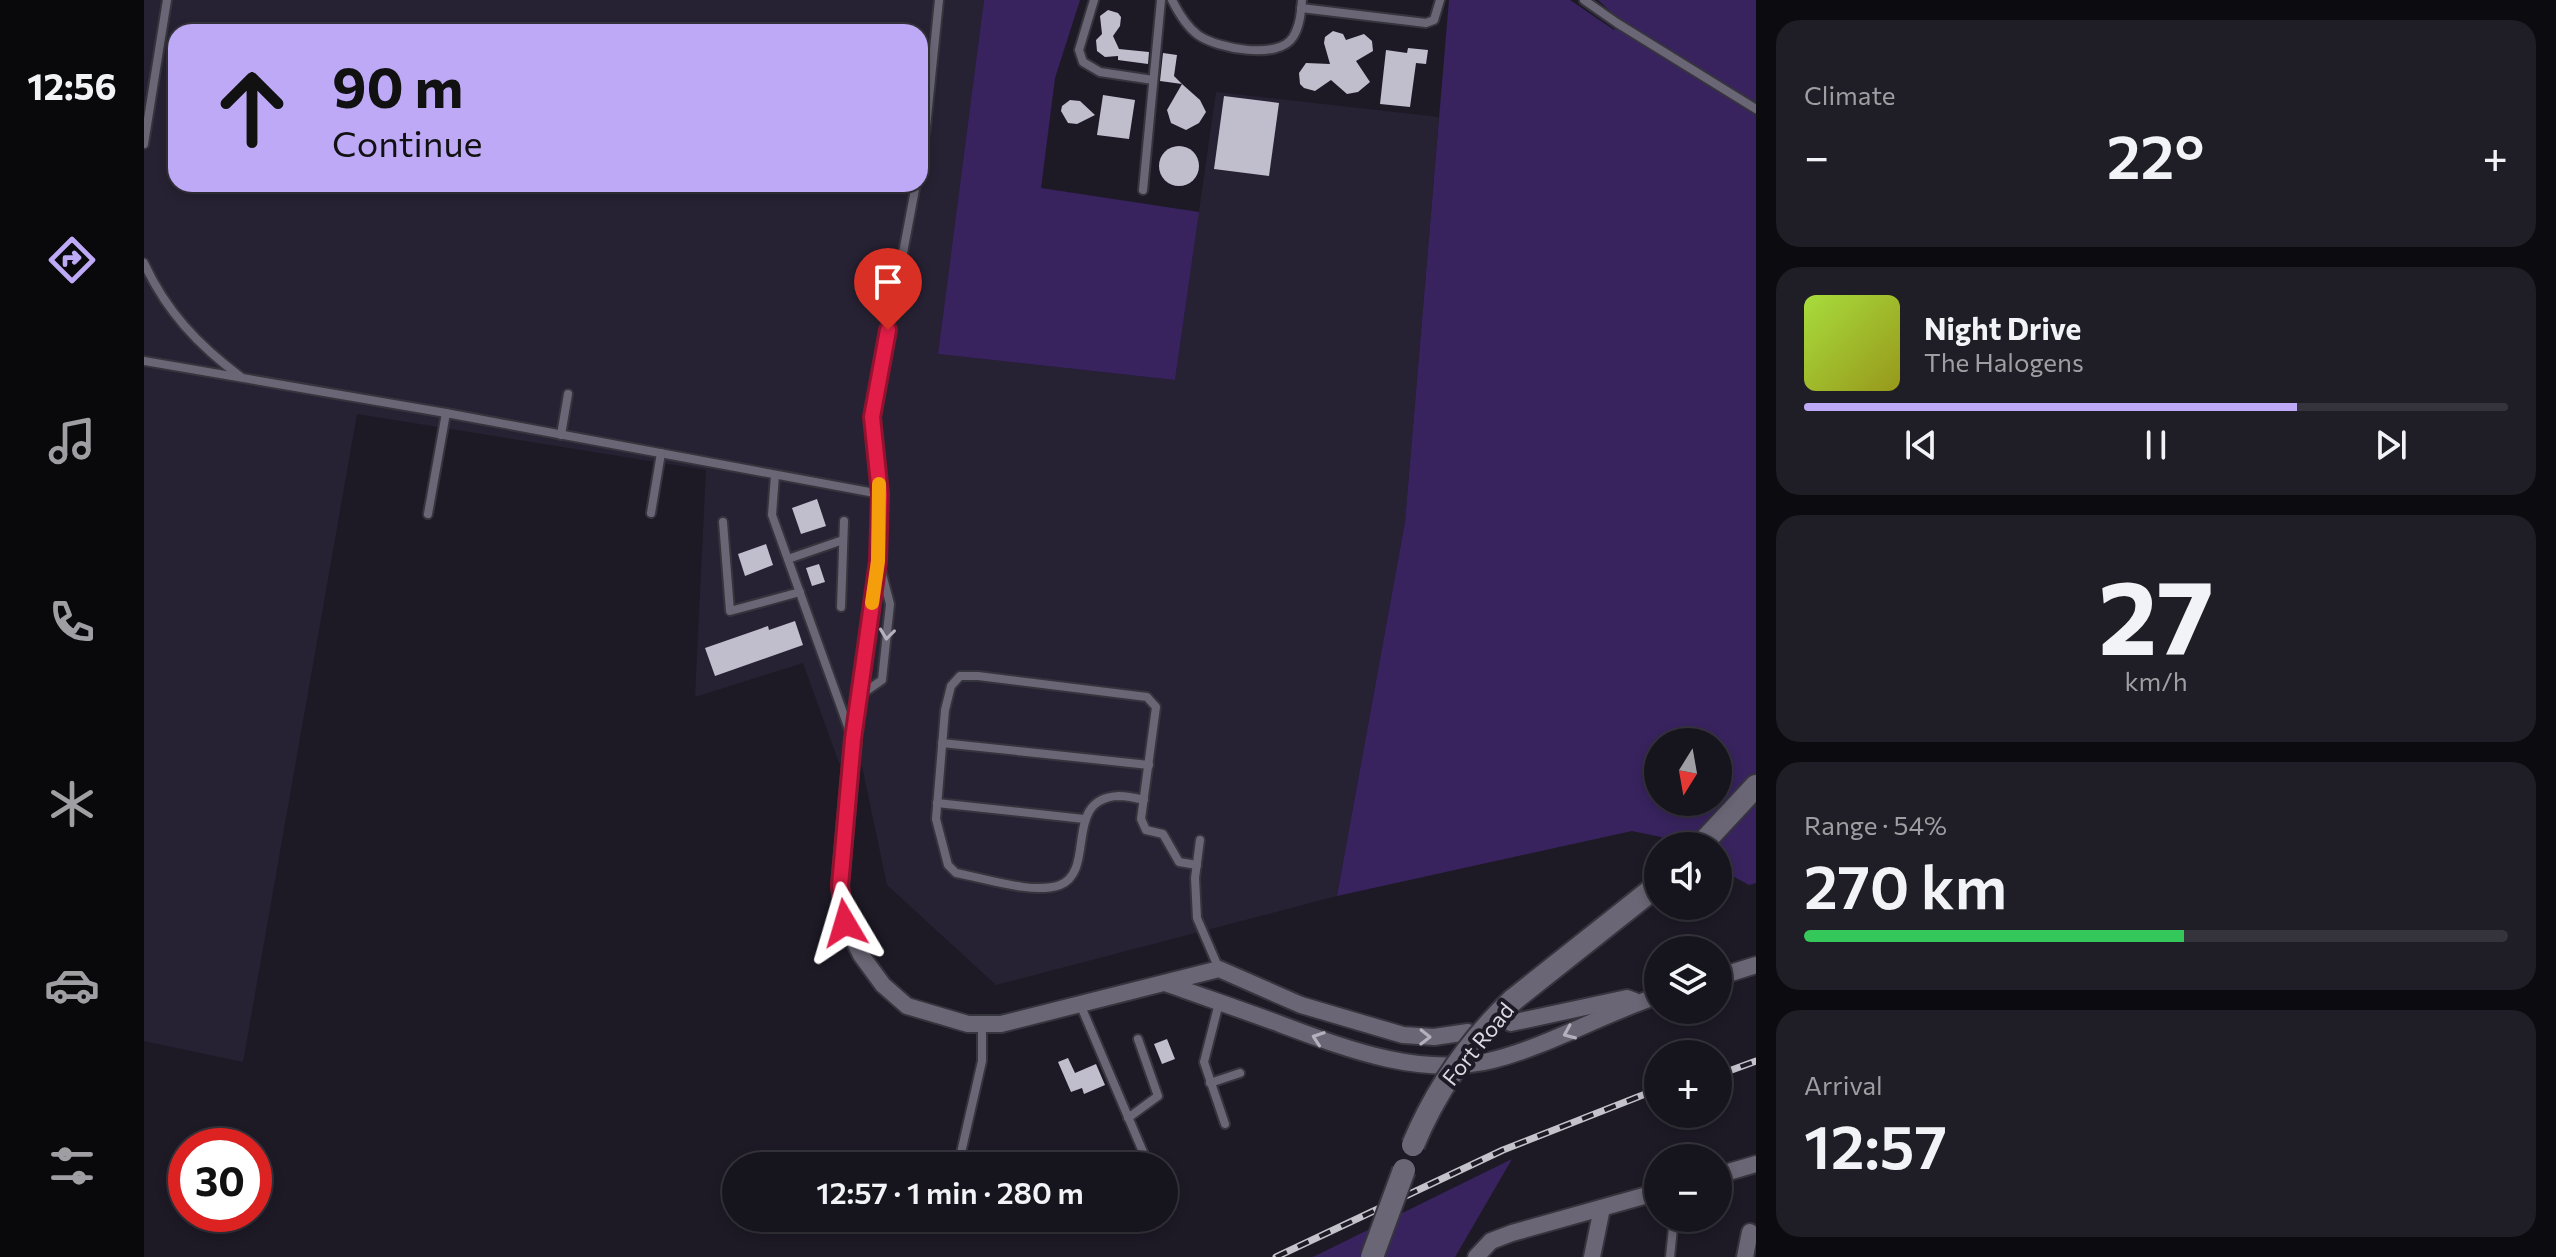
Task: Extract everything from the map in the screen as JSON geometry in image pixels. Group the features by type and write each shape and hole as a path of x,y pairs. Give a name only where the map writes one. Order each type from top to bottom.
{"street":[{"path":"853,739 840,886 845,923 861,955 883,985 907,1006 953,1020 1001,1024 1219,969 1301,1005 1403,1035 1428,1038 1468,1032"},
{"path":"1713,832 1756,786"},
{"name":"Fort Road","path":"1372,1257 1413,1145 1433,1102 1452,1072 1484,1030 1513,1000 1644,896"},
{"path":"1732,973 1756,965"},
{"path":"1164,982 1326,1041 1388,1060 1438,1066 1491,1061 1548,1042 1644,1001"},
{"path":"1511,1023 1627,998 1641,1002"},
{"path":"1732,1171 1756,1164"},
{"path":"1476,1257 1491,1241 1502,1237 1644,1196"},
{"path":"1592,1257 1602,1208"},
{"path":"1745,1257 1750,1232"}],"lane":[{"path":"144,144 167,0"},
{"path":"928,107 939,0"},
{"path":"1094,0 1079,50 1083,62 1100,72 1153,80"},
{"path":"1143,190 1161,0"},
{"path":"1172,0 1179,14 1197,35 1220,46 1261,50 1282,48 1293,38 1302,4 1426,23 1434,20 1440,0"},
{"path":"1584,0 1756,109"},
{"path":"853,739 878,561 880,494 872,417 914,192"},
{"path":"144,263 157,291 176,317 210,354 244,379"},
{"path":"144,361 446,413 880,494"},
{"path":"561,435 568,394"},
{"path":"428,514 446,413"},
{"path":"651,513 661,453"},
{"path":"775,475 772,515 853,739"},
{"path":"841,607 844,521"},
{"path":"723,522 730,611 800,592"},
{"path":"788,559 843,540"},
{"path":"859,696 882,680 890,604 878,561"},
{"path":"1144,800 1118,796 1100,801 1084,819 1078,861 1072,878 1060,885 1041,889 956,873 948,865 936,819 945,710 951,686 960,676 978,676 1147,697 1156,707 1149,765 1144,800 1141,819 1146,830 1163,834 1179,862 1197,865"},
{"path":"942,743 1149,765"},
{"path":"937,803 1084,819"},
{"path":"1200,840 1197,918 1219,969"},
{"path":"1220,1002 1204,1058 1225,1124"},
{"path":"1080,1004 1143,1152"},
{"path":"961,1152 983,1055 982,1024"},
{"path":"1128,1118 1158,1096 1138,1039"},
{"path":"1210,1083 1240,1073"},
{"path":"1670,1257 1673,1232"}],"shaded area":[{"path":"144,0 984,0 938,354 1175,380 1216,92 1439,117 1405,522 1337,896 996,985 887,885 862,766 839,763 803,663 695,697 706,470 357,414 243,1062 144,1041"},
{"path":"984,0 1080,0 1055,78 1041,188 1199,212 1175,380 938,354"},
{"path":"1449,0 1570,0 1614,30 1619,19 1598,0 1756,0 1756,883 1749,885 1732,876 1732,832 1632,831 1337,896 1405,522"},
{"path":"1512,1159 1455,1257 1313,1257"}],"building":[{"path":"1108,10 1121,17 1120,26 1113,36 1119,49 1149,52 1148,64 1118,60 1118,56 1105,57 1097,51 1096,40 1102,34 1100,16"},
{"path":"1333,31 1343,34 1346,40 1364,34 1372,41 1373,51 1356,61 1370,82 1358,92 1347,94 1331,80 1315,91 1300,84 1299,73 1306,63 1330,64 1324,43 1325,37"},
{"path":"1408,48 1428,50 1426,64 1416,63 1410,107 1380,104 1386,50 1407,53"},
{"path":"1163,53 1177,55 1174,76 1182,84 1160,81"},
{"path":"1182,84 1200,100 1206,112 1199,123 1186,130 1171,123 1167,110"},
{"path":"1103,95 1135,100 1129,139 1097,135"},
{"path":"1224,96 1279,103 1269,176 1214,169"},
{"path":"1070,100 1080,101 1095,115 1077,124 1068,123 1061,111"},
{"path":"1179,146 1193,152 1199,166 1193,180 1179,186 1165,180 1159,166 1165,152"},
{"path":"817,499 826,526 801,534 792,508"},
{"path":"766,544 773,565 745,576 738,554"},
{"path":"819,564 825,582 812,586 806,568"},
{"path":"795,621 803,645 715,676 705,648 768,626 769,630"},
{"path":"1167,1039 1175,1059 1162,1064 1154,1044"},
{"path":"1068,1058 1075,1073 1096,1064 1105,1085 1084,1094 1082,1088 1071,1092 1058,1062"}],"railway":[{"path":"1732,1070 1756,1061"},
{"path":"1276,1257 1503,1150 1644,1095"}],"slow traffic":[{"path":"872,603 878,561 879,484"}],"route":[{"path":"845,923 840,886 853,739 878,561 880,494 872,417 888,330"}]}
